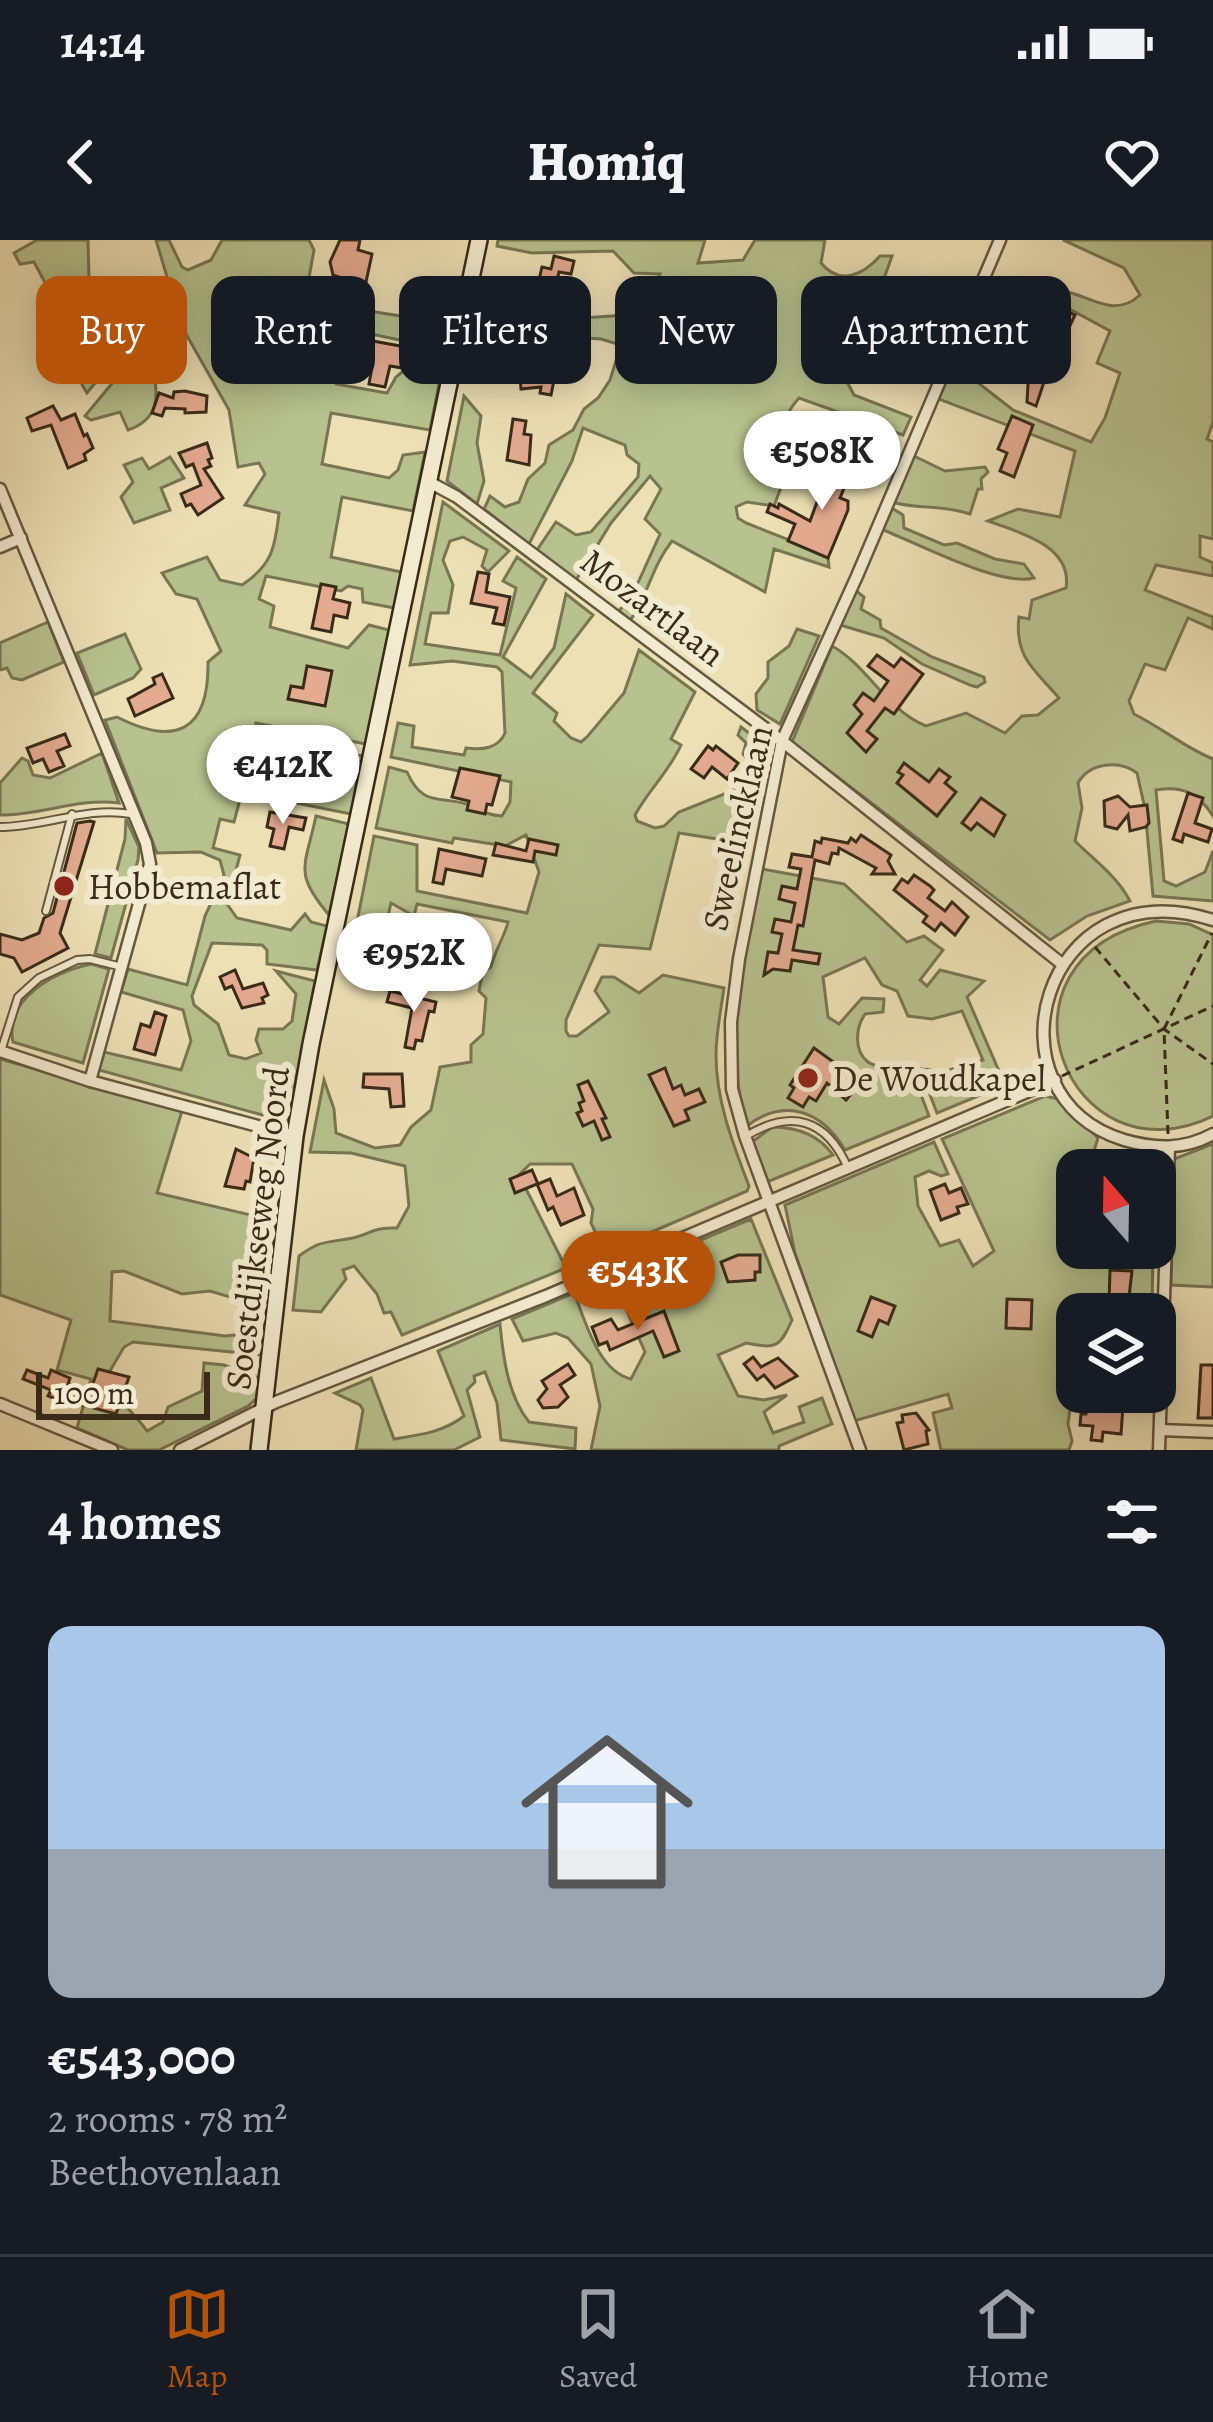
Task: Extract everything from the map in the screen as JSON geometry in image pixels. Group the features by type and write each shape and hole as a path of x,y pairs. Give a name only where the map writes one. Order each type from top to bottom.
{"main road":[{"name":"Soestdijkseweg Noord","path":"259,1450 295,1136 479,240"}],"street":[{"name":"Sweelincklaan","path":"860,1450 745,1136 732,1089 730,1022 782,741 1000,240"},
{"name":"Mozartlaan","path":"430,483 457,497 782,741 1062,964"},
{"path":"0,489 135,814 150,865 90,1081"},
{"path":"0,548 21,538"},
{"path":"1213,920 1188,912 1152,910 1117,918 1086,937 1062,964 1049,991 1043,1021 1054,1080 1090,1123 1114,1137 1169,1148 1213,1135"},
{"path":"0,1051 90,1081 295,1136"},
{"path":"180,1450 263,1408 546,1296 1054,1080"},
{"path":"1159,1450 1169,1148"},
{"path":"0,1404 112,1450"},
{"path":"1160,1430 1213,1432"}],"lane":[{"path":"0,827 112,810 135,814"},
{"path":"46,911 72,814"},
{"path":"0,1051 18,997 38,978 90,958 122,967"},
{"path":"745,1136 770,1121 802,1122 829,1135 848,1168"}],"path":[{"path":"1169,1148 1164,1029 1213,932"},
{"path":"1086,937 1164,1029 1213,1064"},
{"path":"1054,1080 1213,1006"}],"green space":[{"path":"37,240 88,240 89,276 41,276 34,262 20,264 14,253"},
{"path":"156,240 169,240 188,270 211,260 222,240 309,240 314,250 309,276 211,276 211,378 187,336 187,276 167,276"},
{"path":"498,240 705,240 698,263 743,260 755,240 825,240 821,263 844,276 801,276 801,384 848,384 854,395 911,417 903,435 799,398 780,431 776,468 787,471 774,506 747,502 736,507 738,518 820,552 828,558 829,567 774,549 765,592 672,541 630,621 618,612 632,596 660,534 645,519 661,489 650,476 611,523 576,580 537,550 556,522 576,535 591,532 638,477 639,464 627,455 625,445 583,428 572,461 529,544 484,509 490,496 505,507 519,502 528,479 545,463 549,445 573,430 584,409 610,380 615,364 615,384 777,384 777,276 659,276 634,273 613,251 532,253 497,246"},
{"path":"1063,240 1213,240 1213,422 1207,439 1213,442 1213,539 1200,536 1200,557 1213,563 1213,576 1156,565 1145,590 1213,617 1213,629 1188,618 1165,670 1145,664 1129,701 1134,714 1213,759 1213,816 1189,793 1156,790 1164,881 1176,886 1205,872 1213,851 1213,901 1153,896 1137,773 1105,765 1089,771 1078,783 1082,808 1075,841 1112,876 1130,901 1087,916 1050,940 792,742 832,646 899,709 926,726 966,713 1005,733 1022,716 1038,715 1059,698 1028,662 1018,631 1019,617 1029,619 1032,600 1066,588 1061,561 1041,543 988,521 1018,509 1060,517 1075,451 936,398 942,384 980,384 1013,410 1091,442 1105,418 1120,373 1097,363 1110,331 1071,310 1071,294 1110,305 1130,302 1140,295 1124,268"},
{"path":"880,256 892,256 885,276 844,276 859,273"},
{"path":"375,312 399,316 399,340 375,335"},
{"path":"615,316 615,343 591,338 591,317"},
{"path":"399,375 399,384 439,384 430,430 331,413 322,464 389,478 403,455 425,452 413,511 342,497 331,557 401,572 394,608 363,602 362,589 348,586 341,591 266,576 259,599 274,606 270,627 348,648 369,625 389,630 366,744 256,723 245,773 312,788 322,785 330,751 363,756 351,814 242,792 234,822 220,819 213,848 240,855 227,904 237,918 291,930 305,914 311,922 327,926 317,970 267,964 262,945 212,943 192,996 194,1005 218,1024 229,1055 246,1059 261,1053 256,1040 259,1029 283,1029 292,1021 296,994 276,971 315,981 288,1122 99,1070 104,1052 181,1070 191,1041 183,1010 121,992 128,969 187,985 205,916 224,875 220,860 201,852 157,853 105,720 117,717 156,731 172,731 195,718 202,704 208,662 221,651 197,599 176,594 162,573 207,557 220,580 242,585 270,555 279,513 245,505 265,474 259,463 238,467 229,410 214,384 336,384 387,393"},
{"path":"112,384 155,384 153,410 128,430 120,412 91,420 85,416"},
{"path":"464,396 481,416 477,443 484,481 477,504 447,481"},
{"path":"912,455 945,471 985,467 988,472 981,479 982,489 978,489 970,514 892,502"},
{"path":"170,457 184,478 161,488 170,510 134,523 121,497 133,482 124,465 142,458 149,469"},
{"path":"443,502 509,551 488,572 482,566 487,550 463,537 450,541 443,560 453,585 448,613 431,613 425,644 500,655 516,588 503,581 517,557 546,579 503,657 531,678 554,648 566,594 593,615 533,693 557,713 554,721 571,738 581,742 587,737 624,693 639,650 695,692 671,739 681,745 635,815 637,821 655,828 664,826 679,812 732,791 751,764 743,754 746,743 738,735 741,727 770,749 749,844 679,833 650,949 599,945 566,1020 569,1036 577,1036 609,1012 595,991 602,977 614,977 639,993 663,975 724,988 717,1038 719,1089 749,1186 747,1191 605,1252 591,1223 593,1209 572,1164 530,1164 519,1175 566,1268 402,1335 391,1312 384,1313 377,1294 354,1266 343,1270 346,1279 321,1312 293,1310 299,1256 322,1243 397,1228 409,1206 405,1166 351,1153 310,1152 324,1080 336,1133 375,1148 400,1145 411,1127 431,1110 440,1067 471,1062 471,1045 483,1034 486,998 479,991 483,971 491,967 508,922 417,904 414,916 391,903 383,937 355,932 374,836 417,845 417,891 527,913 539,872 526,835 505,846 454,838 452,843 376,828 389,767 407,772 428,797 502,816 510,802 511,782 391,757 398,723 414,726 412,747 464,755 466,748 494,745 505,733 502,672 497,667 452,661 410,665"},
{"path":"890,507 903,515 904,528 944,545 957,543 995,559 1024,564 1034,578 980,570 881,529"},
{"path":"855,590 864,597 861,609 880,620 881,628 932,657 984,677 985,682 970,685 922,664 884,638 840,625"},
{"path":"48,622 64,662 22,680 12,678 7,668 0,670 0,643"},
{"path":"797,629 819,636 780,724 757,710 756,694 768,678 768,662 789,646"},
{"path":"125,634 141,669 133,678 94,695 77,653"},
{"path":"102,753 119,803 0,815 0,783 22,758 33,775 50,778"},
{"path":"316,816 349,824 329,915 306,878"},
{"path":"126,819 139,847 138,860 111,958 95,954"},
{"path":"762,869 844,884 907,942 924,936 943,950 920,980 927,986 940,970 984,981 967,997 1005,1085 937,1113 920,1069 946,1071 983,1060 962,1011 932,1019 908,1016 897,991 882,985 865,958 823,977 828,1017 839,1024 862,998 884,999 883,1012 865,1014 862,1019 860,1051 872,1064 910,1066 929,1116 845,1150 825,1126 802,1112 775,1112 747,1126 736,1062 736,1030"},
{"path":"1156,921 1189,924 1213,935 1213,1116 1161,1130 1117,1121 1084,1096 1063,1059 1057,1018 1069,977 1101,943"},
{"path":"91,964 109,969 83,1063 13,1042 12,1026 24,1000 62,973"},
{"path":"0,1059 182,1111 157,1193 276,1221 267,1308 210,1291 182,1294 124,1271 112,1272 110,1321 225,1336 264,1332 262,1355 133,1342 124,1347 107,1376 147,1431 163,1422 168,1407 202,1391 204,1363 259,1378 257,1398 248,1406 159,1450 128,1450 77,1428 91,1379 57,1370 71,1320 0,1295"},
{"path":"1045,1096 1058,1099 1098,1138 1095,1149 1056,1149 1056,1269 1153,1269 1152,1293 1056,1293 1056,1413 1069,1413 1069,1450 941,1450 933,1413 952,1408 948,1394 854,1421 795,1253 785,1205 934,1142 948,1174 929,1171 915,1177 918,1206 940,1246 959,1240 973,1266 994,1251 942,1139"},
{"path":"772,1127 806,1133 833,1155 767,1182 752,1142"},
{"path":"1213,1144 1213,1287 1171,1285 1171,1269 1176,1269 1176,1158"},
{"path":"751,1219 792,1320 775,1345 746,1343 718,1355 738,1396 764,1400 787,1395 764,1412 773,1433 804,1422 799,1407 822,1398 832,1424 779,1450 591,1450 600,1406 591,1364 568,1338 556,1333 523,1341 512,1319 574,1293 602,1356 631,1379 645,1352 612,1277"},
{"path":"500,1324 508,1376 522,1412 529,1422 576,1428 575,1449 501,1440 497,1403 485,1372 474,1376 467,1390 480,1437 454,1450 356,1450 363,1410 335,1393 371,1378 394,1439 448,1426 464,1416 438,1351"}],"building":[{"path":"340,240 360,240 358,250 372,254 367,276 333,275 330,262"},
{"path":"554,256 574,261 571,274 540,276 542,267 551,269"},
{"path":"375,341 399,346 399,368 390,366 385,387 369,384 375,384"},
{"path":"521,384 553,384 551,395 540,393 541,387 521,389"},
{"path":"1028,384 1043,384 1036,406 1027,402"},
{"path":"174,392 207,396 206,412 165,408 162,416 152,413 159,393 173,398"},
{"path":"53,406 61,420 75,414 93,448 84,454 86,460 68,468 51,425 32,431 27,418"},
{"path":"1012,416 1033,425 1014,477 1000,471 1007,453 998,449"},
{"path":"513,419 526,421 524,434 531,435 529,465 507,460"},
{"path":"207,443 212,458 208,460 211,466 204,469 223,498 198,515 191,504 186,506 181,494 201,485 193,464 186,467 179,453"},
{"path":"833,459 861,471 858,480 849,476 840,498 848,501 848,510 828,558 788,541 795,524 767,512 770,504 778,508 779,504 810,521"},
{"path":"478,572 489,574 486,592 510,597 504,625 493,623 497,608 471,603"},
{"path":"321,584 336,587 333,599 350,603 347,618 334,615 331,632 312,628"},
{"path":"877,655 894,667 901,658 923,674 894,714 885,708 867,731 877,739 866,752 847,733 862,714 854,705 863,693 874,701 888,681 868,666"},
{"path":"307,666 332,671 325,706 288,699 291,686 303,688"},
{"path":"162,674 173,698 135,716 128,699 155,684 153,678"},
{"path":"65,734 70,746 57,751 64,766 49,772 43,759 33,763 27,748"},
{"path":"708,746 713,750 716,746 738,763 727,779 712,767 704,778 691,769"},
{"path":"904,763 929,782 939,769 950,777 945,783 956,792 937,816 897,783"},
{"path":"460,768 500,776 485,814 467,810 469,801 452,797"},
{"path":"1188,793 1203,798 1195,823 1212,829 1208,842 1184,834 1182,842 1173,839"},
{"path":"1118,796 1130,807 1147,805 1146,827 1130,831 1128,815 1117,829 1105,826 1104,801"},
{"path":"981,798 1005,815 994,836 977,823 971,830 962,823"},
{"path":"270,812 306,818 303,830 289,827 284,849 270,846 274,829 267,827"},
{"name":"Hobbemaflat","path":"94,822 60,933 68,948 22,972 14,958 0,954 0,934 22,940 39,933 44,918 53,913 77,823"},
{"path":"861,835 891,855 888,861 895,874 872,874 876,868 839,848 829,864 815,860 803,926 798,925 793,950 820,954 818,964 792,960 790,971 773,969 764,975 768,952 778,953 782,934 772,932 775,919 791,922 795,903 779,899 782,886 797,889 801,869 789,867 792,854 812,857 815,841 848,843 851,838 856,842"},
{"path":"529,839 558,845 556,855 535,851 533,862 493,855 496,843 526,851"},
{"path":"439,849 486,859 482,876 446,869 443,884 433,882"},
{"path":"914,875 934,890 928,898 945,911 952,902 968,917 955,935 941,923 935,931 923,922 927,916 894,890 902,879 908,883"},
{"path":"456,924 469,927 465,948 452,948 450,955 431,951 435,930 454,932"},
{"path":"235,970 243,989 263,983 268,995 262,998 264,1003 242,1008 232,986 225,989 220,977"},
{"path":"390,991 436,1002 422,1041 416,1040 414,1049 405,1047 412,1008 387,1002"},
{"path":"155,1012 166,1016 155,1055 134,1049 141,1024 150,1027"},
{"name":"De Woudkapel","path":"814,1048 858,1086 846,1100 827,1083 816,1101 809,1097 803,1107 788,1098 794,1088 790,1085"},
{"path":"665,1068 673,1089 681,1085 685,1095 699,1089 705,1102 685,1110 689,1120 674,1126 649,1075"},
{"path":"364,1074 402,1074 404,1106 391,1107 389,1089 363,1087"},
{"path":"588,1081 606,1118 602,1119 610,1137 602,1140 594,1121 583,1126 577,1113 584,1101 578,1085"},
{"path":"236,1149 254,1158 244,1189 225,1186"},
{"path":"532,1170 538,1184 550,1179 557,1196 574,1188 584,1215 561,1225 553,1207 548,1210 537,1184 515,1193 510,1179"},
{"path":"945,1184 949,1193 961,1188 968,1204 941,1220 930,1190"},
{"path":"738,1255 760,1255 755,1280 728,1282 721,1262"},
{"path":"1110,1270 1132,1271 1129,1293 1109,1293"},
{"path":"871,1297 895,1306 888,1324 879,1320 872,1337 858,1331"},
{"path":"1007,1299 1032,1300 1031,1329 1006,1328"},
{"path":"664,1311 679,1351 664,1357 653,1331 610,1350 607,1342 599,1345 592,1327 611,1319 618,1330"},
{"path":"753,1357 761,1367 778,1358 797,1376 775,1388 764,1375 757,1380 744,1364"},
{"path":"568,1364 575,1375 560,1385 568,1397 558,1407 543,1408 538,1400 547,1389 542,1381"},
{"path":"1201,1365 1213,1365 1213,1418 1198,1418"},
{"path":"98,1369 129,1377 116,1414 74,1406 23,1379 27,1370 48,1378 51,1370 70,1378 68,1384 90,1392"},
{"path":"916,1413 929,1430 928,1444 904,1450 897,1423 903,1422 902,1415"},
{"path":"1122,1413 1121,1434 1103,1432 1102,1441 1091,1440 1093,1426 1080,1425 1081,1414"}],"place":[{"name":"Hobbemaflat","path":"64,886"},
{"name":"De Woudkapel","path":"808,1078"}]}
